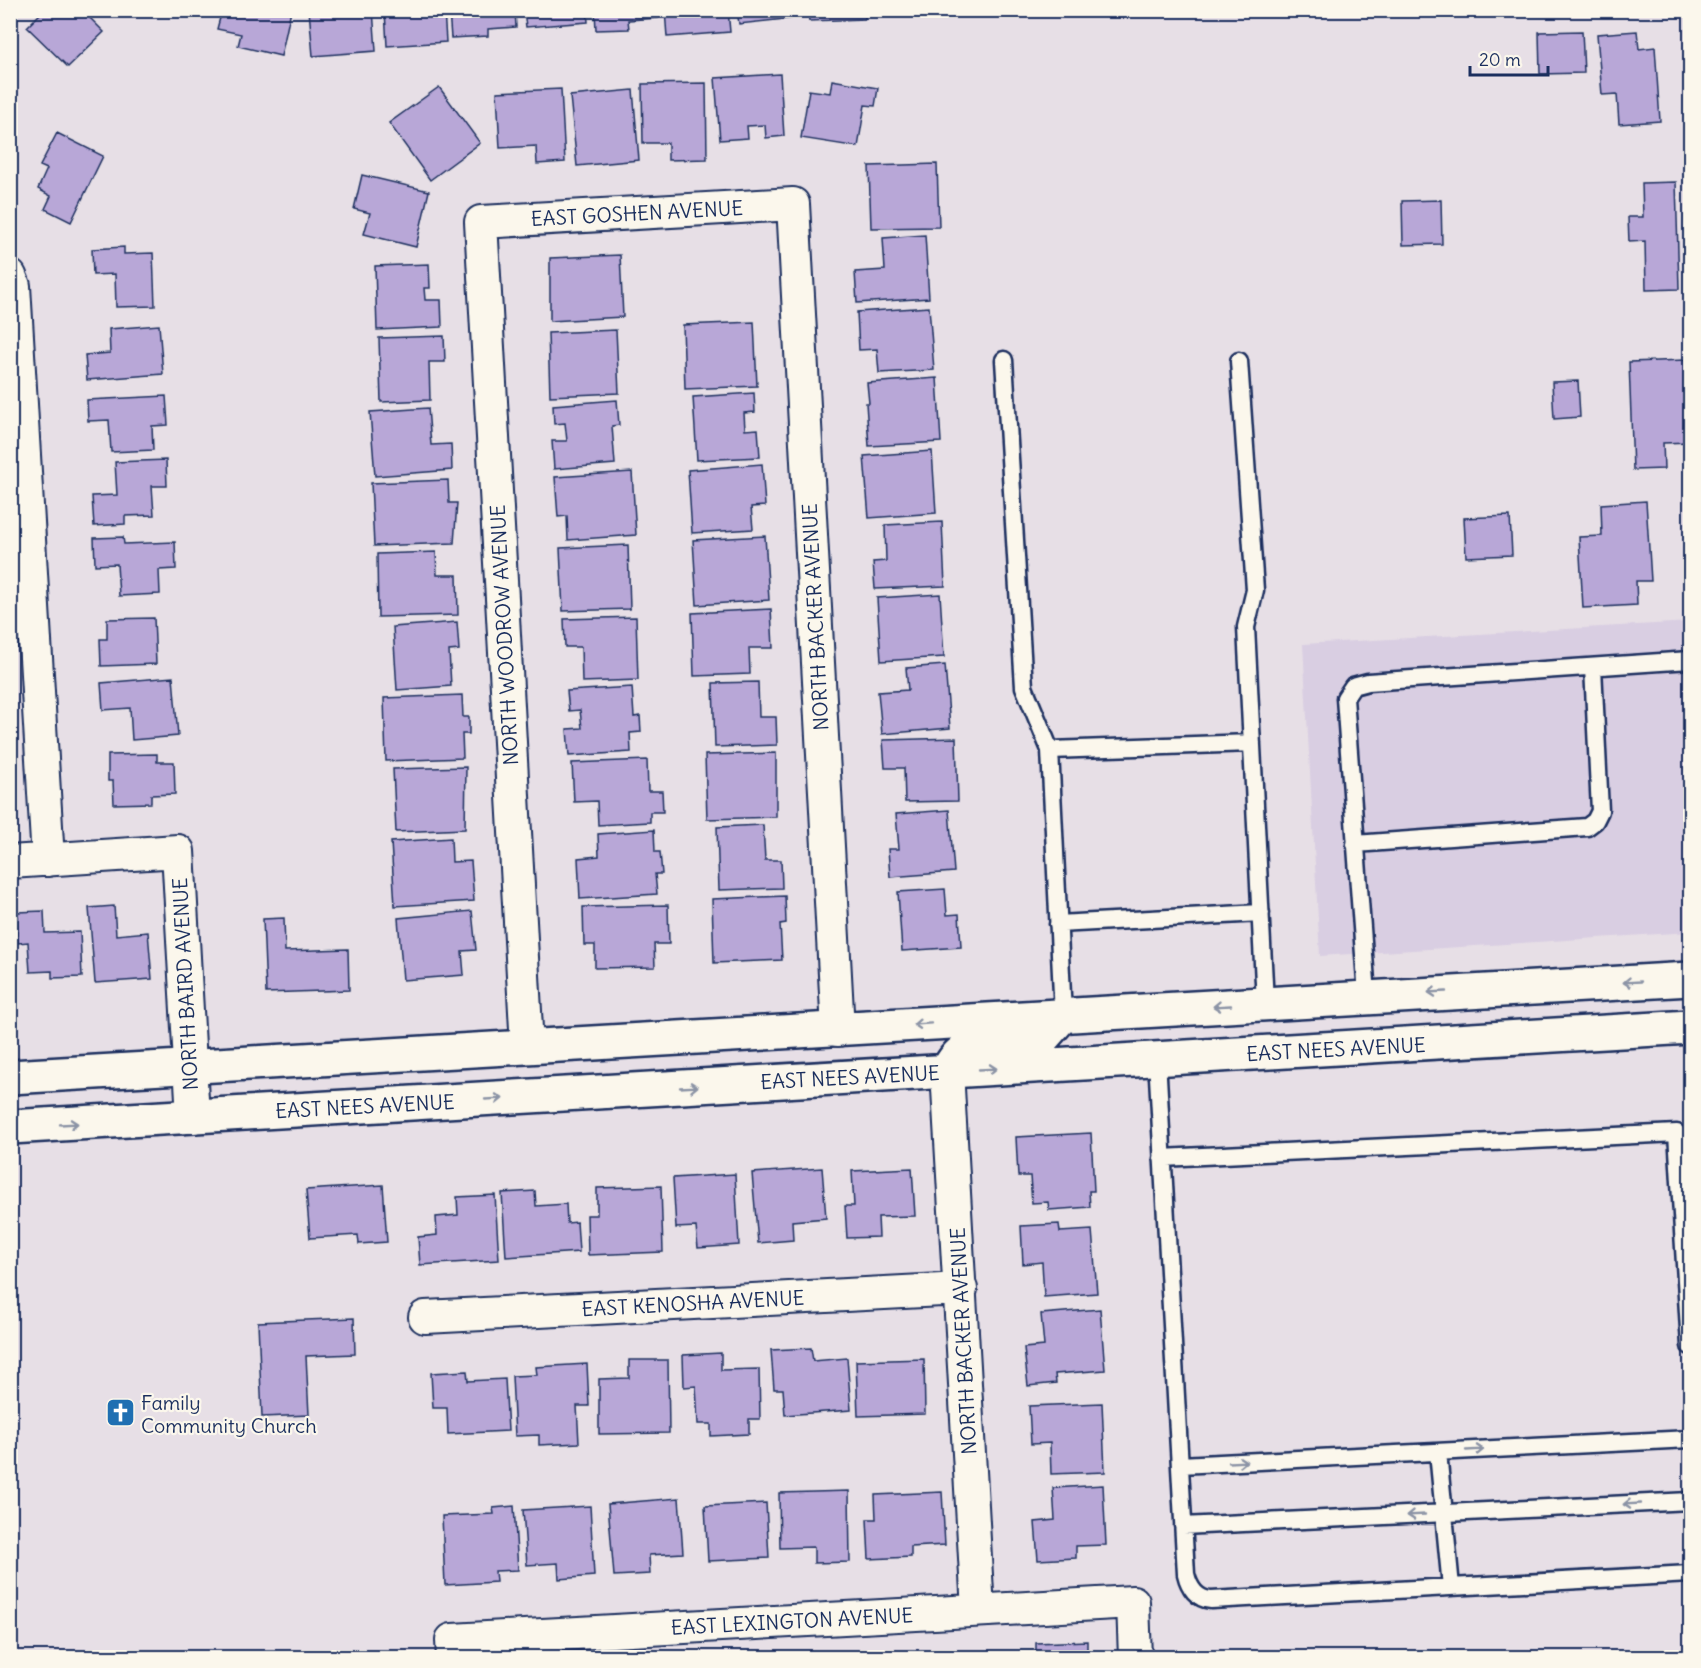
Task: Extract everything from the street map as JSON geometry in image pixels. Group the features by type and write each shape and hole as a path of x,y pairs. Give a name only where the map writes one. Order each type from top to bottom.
{"main road":[{"path":"10,1077 1690,978"},
{"path":"947,1071 956,1058 966,1050 978,1046 1040,1041 1063,1015"},
{"name":"EAST NEES AVENUE","path":"10,1127 1690,1027"}],"street":[{"name":"EAST GOSHEN AVENUE","path":"481,222 793,204"},
{"name":"NORTH BACKER AVENUE","path":"793,204 838,1030"},
{"name":"NORTH WOODROW AVENUE","path":"481,222 527,1047"},
{"path":"10,276 14,286 20,556 48,860 10,862"},
{"name":"NORTH BAIRD AVENUE","path":"48,860 178,851 193,1117"},
{"name":"NORTH BACKER AVENUE","path":"947,1071 978,1610"},
{"name":"EAST KENOSHA AVENUE","path":"425,1317 961,1288"},
{"name":"EAST LEXINGTON AVENUE","path":"453,1649 978,1610 1133,1602 1135,1658"}],"lane":[{"path":"1004,360 1024,687 1050,750 1063,1015"},
{"path":"1239,361 1255,590 1246,627 1265,1003"},
{"path":"1366,996 1345,698 1353,686 1368,682 1690,660"},
{"path":"1355,844 1587,827 1595,821 1600,811 1593,667"},
{"path":"1050,750 1252,743"},
{"path":"1059,924 1261,913"},
{"path":"1157,1059 1183,1526 1188,1580 1194,1591 1204,1599 1690,1574"},
{"path":"1162,1158 1677,1133 1690,1346"},
{"path":"1180,1465 1690,1439"},
{"path":"1438,1452 1451,1587"},
{"path":"1183,1526 1690,1501"}],"shaded area":[{"path":"1690,622 1690,932 1320,956 1303,644"}],"building":[{"path":"44,10 82,10 104,32 68,67 27,27"},
{"path":"291,10 281,56 238,46 241,34 217,29 221,14 204,11"},
{"path":"309,10 373,10 376,51 313,56"},
{"path":"385,10 444,10 446,42 387,46"},
{"path":"449,10 515,10 516,27 488,29 488,36 451,38"},
{"path":"524,10 587,10 588,22 526,27"},
{"path":"595,10 658,10 658,18 628,20 629,29 596,30"},
{"path":"665,10 728,10 730,32 667,37"},
{"path":"737,10 802,10 803,17 739,24"},
{"path":"808,10 865,10 865,19 809,21"},
{"path":"880,10 917,10 917,12 880,15"},
{"path":"1582,31 1584,73 1540,74 1539,32"},
{"path":"1637,31 1639,49 1655,47 1660,121 1619,124 1617,94 1602,95 1597,34"},
{"path":"780,74 784,136 766,138 765,125 747,126 748,138 720,140 715,78"},
{"path":"832,80 878,88 875,106 865,105 858,147 801,138 809,90 830,93"},
{"path":"706,83 707,159 668,160 668,143 643,143 642,84"},
{"path":"439,87 480,143 430,180 389,123"},
{"path":"561,89 565,162 537,164 536,146 500,148 497,92"},
{"path":"633,90 639,160 577,166 570,96"},
{"path":"57,133 103,156 71,222 45,209 51,196 38,189 47,169 40,166"},
{"path":"937,164 939,227 871,228 869,166"},
{"path":"362,175 429,191 416,247 364,234 370,213 354,209"},
{"path":"1676,182 1679,289 1646,290 1645,241 1629,242 1628,217 1643,217 1642,183"},
{"path":"1441,200 1442,244 1403,245 1402,201"},
{"path":"925,235 929,298 857,303 855,272 885,270 883,238"},
{"path":"124,247 124,254 153,253 155,306 116,307 115,274 93,275 92,249"},
{"path":"620,255 623,317 550,321 550,258"},
{"path":"429,264 430,288 424,288 425,300 441,300 442,327 377,330 375,266"},
{"path":"929,307 934,370 879,373 877,349 859,350 857,312"},
{"path":"754,322 757,386 685,389 683,325"},
{"path":"159,325 163,374 87,380 85,355 110,353 109,329"},
{"path":"616,330 619,393 550,396 548,333"},
{"path":"444,336 445,362 429,362 430,400 381,402 379,338"},
{"path":"1686,360 1690,442 1663,443 1664,469 1633,470 1629,362"},
{"path":"937,378 941,442 869,446 867,383"},
{"path":"1578,381 1580,417 1554,419 1552,382"},
{"path":"754,393 755,412 744,413 745,430 758,429 760,457 697,460 693,397"},
{"path":"166,396 168,425 152,426 153,450 111,452 109,420 88,421 87,400"},
{"path":"617,400 619,425 612,426 615,464 554,469 552,441 567,441 565,423 554,424 553,405"},
{"path":"428,408 431,445 451,444 452,470 375,476 370,412"},
{"path":"932,451 936,513 869,518 864,456"},
{"path":"166,460 167,486 152,486 154,515 125,516 125,524 94,526 92,496 117,495 115,462"},
{"path":"762,464 765,506 751,507 753,529 692,533 688,470"},
{"path":"632,472 636,535 568,540 567,516 558,517 555,477"},
{"path":"448,480 449,503 457,503 454,543 374,546 371,483"},
{"path":"1646,501 1651,581 1636,581 1637,605 1583,608 1579,537 1602,536 1601,504"},
{"path":"1510,516 1512,555 1466,557 1464,518"},
{"path":"942,522 945,586 875,589 873,562 886,561 885,525"},
{"path":"765,536 769,600 697,605 693,540"},
{"path":"123,537 124,544 175,542 176,569 159,570 160,594 119,596 117,564 95,565 94,538"},
{"path":"628,545 630,609 563,611 560,548"},
{"path":"436,552 437,575 457,575 458,615 378,617 377,554"},
{"path":"940,594 944,657 881,661 877,598"},
{"path":"771,609 773,648 749,648 750,674 694,676 692,613"},
{"path":"636,617 638,680 582,682 581,647 565,647 564,619"},
{"path":"154,618 156,664 101,666 100,639 107,639 107,619"},
{"path":"457,622 459,650 449,651 451,686 397,690 393,627"},
{"path":"945,665 950,728 882,734 878,692 908,690 906,668"},
{"path":"173,677 178,736 132,740 130,708 103,710 101,683"},
{"path":"758,682 759,717 776,717 777,745 715,747 713,683"},
{"path":"632,687 634,717 640,716 641,732 630,733 631,752 569,756 567,729 582,728 580,710 569,711 567,691"},
{"path":"462,695 463,717 469,717 469,734 462,734 463,758 386,761 384,698"},
{"path":"956,738 958,801 905,802 904,768 885,768 883,740"},
{"path":"776,753 776,817 707,819 705,755"},
{"path":"157,754 157,762 174,762 175,794 151,795 151,803 114,804 113,781 108,781 108,755"},
{"path":"647,760 648,791 662,791 663,812 650,812 650,822 598,825 597,801 574,802 572,763"},
{"path":"466,767 465,829 396,832 393,769"},
{"path":"949,810 954,872 890,877 888,849 899,849 896,814"},
{"path":"763,825 765,860 781,860 782,888 719,890 717,827"},
{"path":"654,830 655,852 660,852 662,874 655,874 657,894 580,899 578,858 599,856 598,834"},
{"path":"451,838 452,862 471,861 474,901 395,906 391,842"},
{"path":"945,889 947,915 959,914 961,947 902,951 898,892"},
{"path":"785,896 786,923 780,924 782,960 714,963 712,899"},
{"path":"668,905 669,944 654,944 655,967 595,968 595,945 584,945 583,907"},
{"path":"114,906 116,935 148,932 152,979 95,983 89,908"},
{"path":"44,911 45,933 80,932 82,977 52,978 52,971 30,972 28,942 18,943 17,912"},
{"path":"472,911 476,950 462,951 464,975 403,980 398,918"},
{"path":"284,918 285,951 348,949 349,990 266,993 263,919"},
{"path":"1091,1133 1094,1191 1089,1191 1090,1207 1049,1210 1048,1202 1032,1203 1030,1176 1018,1176 1016,1137"},
{"path":"822,1168 826,1218 792,1221 793,1240 758,1243 752,1173"},
{"path":"912,1168 915,1216 878,1217 879,1237 847,1238 845,1206 854,1206 852,1171"},
{"path":"735,1174 739,1245 698,1248 696,1227 676,1228 673,1178"},
{"path":"383,1185 387,1242 359,1244 358,1235 310,1238 306,1190"},
{"path":"661,1186 663,1252 588,1255 587,1215 597,1215 597,1188"},
{"path":"535,1191 536,1206 566,1204 567,1223 577,1222 579,1252 506,1257 502,1193"},
{"path":"495,1195 499,1260 420,1265 418,1237 437,1235 436,1217 458,1215 457,1197"},
{"path":"1059,1224 1060,1232 1092,1230 1097,1293 1044,1297 1042,1262 1023,1264 1021,1226"},
{"path":"1100,1309 1105,1370 1055,1374 1056,1383 1028,1386 1024,1348 1044,1346 1041,1314"},
{"path":"354,1318 355,1354 306,1356 309,1415 262,1417 258,1322"},
{"path":"811,1348 813,1361 847,1358 851,1410 785,1415 783,1389 774,1389 771,1350"},
{"path":"721,1353 721,1370 759,1369 760,1419 749,1419 749,1434 711,1436 711,1424 698,1424 696,1386 684,1387 683,1355"},
{"path":"924,1359 925,1414 858,1416 856,1361"},
{"path":"629,1360 668,1360 669,1433 599,1434 599,1379 629,1378"},
{"path":"587,1364 589,1406 577,1406 579,1443 539,1445 539,1435 515,1436 512,1376 537,1375 536,1367"},
{"path":"467,1371 468,1381 505,1379 508,1431 448,1434 447,1408 433,1408 431,1373"},
{"path":"1102,1403 1105,1472 1051,1474 1050,1443 1031,1444 1029,1406"},
{"path":"1103,1485 1106,1545 1076,1546 1076,1558 1038,1560 1035,1522 1055,1520 1053,1488"},
{"path":"849,1491 850,1562 814,1563 814,1547 780,1548 779,1493"},
{"path":"942,1492 945,1545 911,1547 911,1557 869,1559 867,1519 876,1519 875,1495"},
{"path":"679,1498 683,1553 649,1555 650,1574 614,1576 608,1504"},
{"path":"766,1503 769,1558 708,1561 705,1506"},
{"path":"514,1506 518,1570 495,1571 496,1582 445,1585 442,1516 494,1514 493,1508"},
{"path":"590,1506 594,1576 559,1579 558,1563 527,1565 523,1510"},
{"path":"1087,1641 1087,1658 1036,1658 1036,1643"},
{"path":"1682,1653 1682,1658 1626,1658"}],"place":[{"name":"Family Community Church","path":"120,1413"}]}
